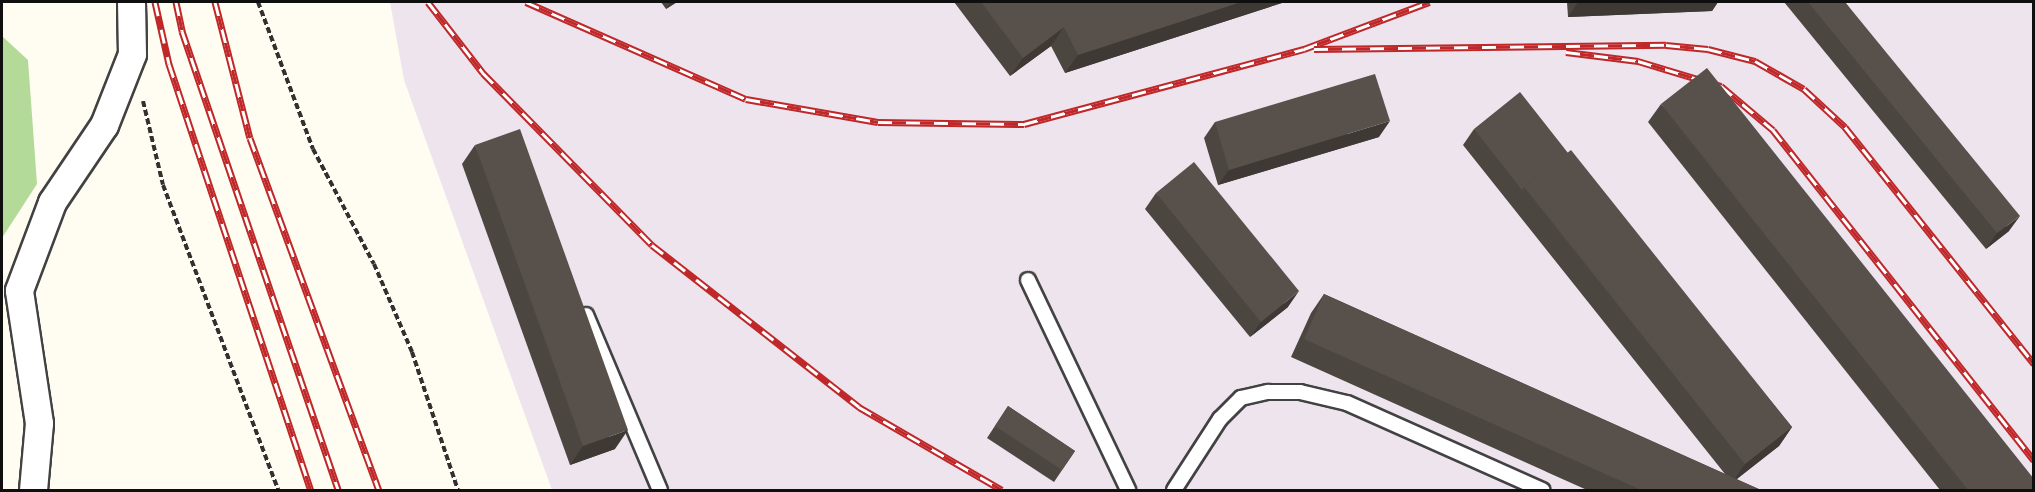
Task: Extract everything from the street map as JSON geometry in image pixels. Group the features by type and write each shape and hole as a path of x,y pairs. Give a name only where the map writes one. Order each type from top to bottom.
{"street":[{"path":"33,490 39,423 19,290 52,202 104,125 132,54 131,2"}],"lane":[{"path":"1028,280 1128,490"},
{"path":"579,300 660,490"},
{"path":"1174,490 1220,419 1241,398 1268,392 1300,392 1347,403 1542,490"}],"path":[{"path":"258,2 313,148 374,264 412,352 458,490"},
{"path":"142,98 163,185 278,490"}],"shaded area":[{"path":"390,2 2033,2 2033,490 552,490 404,80"}],"green space":[{"path":"2,36 28,60 37,184 2,238"}],"building":[{"path":"981,2 1241,2 1078,55 1064,27 1023,58"},
{"path":"1808,2 1845,2 2020,216 1997,233"},
{"path":"1707,68 2034,479 2034,490 1968,490 1661,104"},
{"path":"1375,74 1390,121 1229,170 1215,122"},
{"path":"1520,92 1568,153 1522,190 1474,129"},
{"path":"520,129 628,430 583,446 475,145"},
{"path":"1571,150 1792,427 1745,464 1524,187"},
{"path":"1194,162 1299,291 1261,322 1156,193"},
{"path":"1324,294 1761,490 1641,490 1304,339"},
{"path":"1008,406 1075,451 1062,470 995,426"}],"railway":[{"path":"155,2 169,64 311,490"},
{"path":"176,2 182,31 338,490"},
{"path":"215,2 250,138 379,490"},
{"path":"428,2 483,73 652,245 859,407 1002,490"},
{"path":"526,2 746,99 878,122 1024,124 1304,49 1429,2"},
{"path":"1314,49 1666,45 1708,49 1755,61 1804,89 1845,127 2034,364"},
{"path":"1566,52 1638,61 1721,86 1773,130 2034,460"}]}
